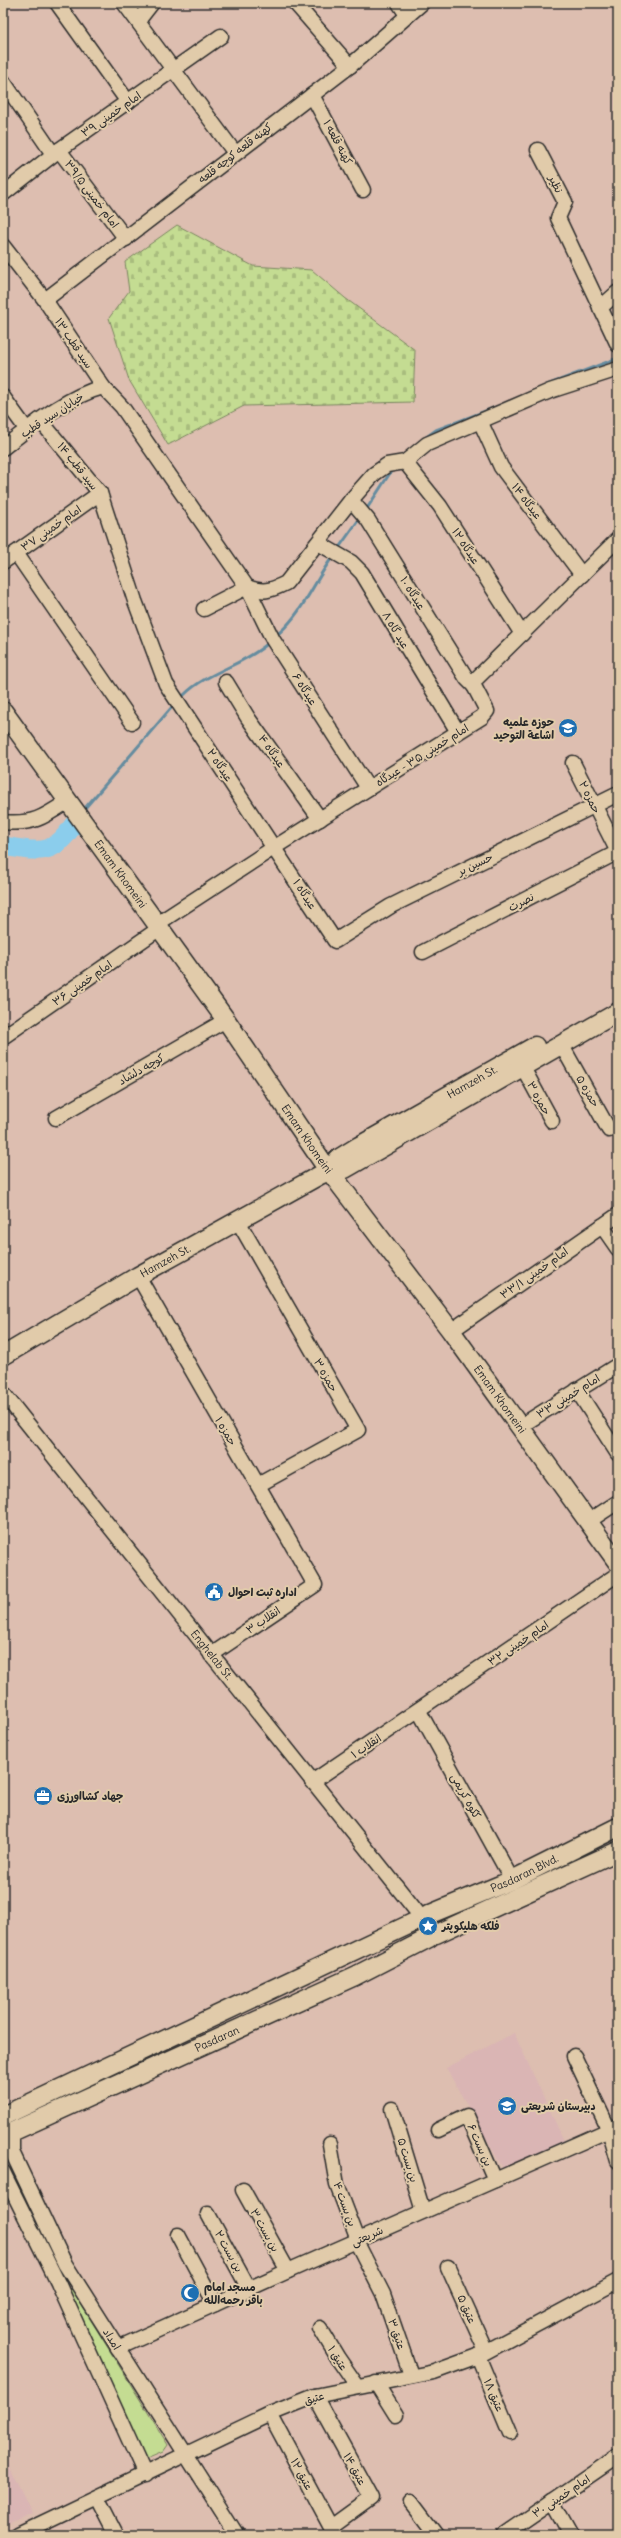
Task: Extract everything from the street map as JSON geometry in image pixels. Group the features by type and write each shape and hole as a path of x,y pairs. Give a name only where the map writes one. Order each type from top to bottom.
{"main road":[{"name":"Emam Khomeini","path":"3,711 226,1020 330,1170 451,1331 618,1563"},
{"name":"Hamzeh St.","path":"3,1356 138,1276 330,1170 338,1159 359,1146 618,998"},
{"name":"Hamzeh St.","path":"330,1170 345,1170 616,1017"},
{"name":"Pasdaran Blvd.","path":"423,1918 512,1880 618,1827"},
{"name":"Pasdaran Blvd.","path":"432,1936 618,1851"},
{"path":"423,1918 417,1930 422,1936 432,1936"},
{"name":"Pasdaran","path":"3,2116 423,1918"},
{"name":"Pasdaran","path":"7,2134 355,1976 432,1936"}],"street":[{"path":"57,3 128,102"},
{"path":"124,3 235,153"},
{"path":"138,21 152,3"},
{"path":"295,3 350,66"},
{"path":"399,3 407,15"},
{"name":"کهنه قلعه کوچه قلعه","path":"45,300 350,66 422,3"},
{"name":"امام خمینی ۳۹","path":"3,194 56,152 221,36"},
{"name":"امام خمینی ۳۹/۵","path":"3,81 56,152 126,239"},
{"name":"کهنه قلعه ۱","path":"312,95 363,190"},
{"name":"نظیر","path":"538,150 565,202 558,218 600,308"},
{"name":"سید قطب ۱۳","path":"3,246 45,300 103,386 122,407 247,587"},
{"path":"618,292 600,308 618,345"},
{"path":"204,609 247,587 262,592 270,591 286,583 374,474 387,465 405,462 427,444 481,423 550,391 618,369"},
{"name":"خیابان سید قطب","path":"3,448 40,420 90,390 103,386"},
{"path":"3,397 27,430"},
{"name":"سید قطب ۱۴","path":"40,420 100,493 135,601 166,684"},
{"name":"عیدگاه ۱۴","path":"481,423 501,467 582,575"},
{"name":"عیدگاه ۱۲","path":"405,462 440,506 522,634"},
{"name":"امام خمینی ۳۷","path":"3,562 100,493"},
{"name":"عیدگاه ۱۰","path":"352,500 368,520 466,679 474,686"},
{"path":"474,686 475,680 618,539"},
{"name":"عید گاه ۸","path":"318,543 351,562 362,573 458,732"},
{"path":"16,553 132,722"},
{"name":"عیدگاه ۶","path":"247,587 273,640 368,788"},
{"name":"عیدگاه ۴","path":"226,682 248,718 320,819"},
{"name":"عیدگاه ۲","path":"166,684 275,847"},
{"name":"امام خمینی ۳۵ - عیدگاه","path":"159,926 275,847 482,717 487,711 474,686"},
{"name":"حمزه ۲","path":"573,763 593,806 618,852"},
{"name":"حسین بر","path":"335,941 391,906 618,794"},
{"path":"3,822 18,824 31,822 41,818 68,801"},
{"name":"عیدگاه ۱","path":"275,847 335,941"},
{"name":"نصرت","path":"423,952 618,852"},
{"name":"امام خمینی ۳۶","path":"3,1037 159,926"},
{"name":"کوچه دلشاد","path":"56,1118 226,1020"},
{"name":"حمزه ۵","path":"566,1053 610,1130"},
{"name":"حمزه ۳","path":"527,1075 552,1121"},
{"name":"امام خمینی ۳۳/۱","path":"451,1331 618,1215"},
{"name":"حمزه ۳","path":"238,1221 358,1430 258,1485"},
{"path":"602,1226 618,1248"},
{"name":"حمزه ۱","path":"138,1276 315,1585"},
{"name":"امام خمینی ۳۳","path":"519,1427 618,1365"},
{"path":"577,1390 618,1454"},
{"name":"Enghelab St.","path":"3,1393 312,1782 423,1918"},
{"path":"589,1521 618,1502"},
{"name":"امام خمینی ۳۲","path":"419,1711 618,1574"},
{"name":"انقلاب ۳","path":"211,1655 315,1585"},
{"name":"انقلاب ۱","path":"312,1782 419,1711"},
{"name":"ککوه کریمی","path":"419,1711 512,1880"},
{"path":"574,2056 613,2128 618,2161"},
{"name":"بن بست ۵","path":"392,2109 423,2212"},
{"name":"بن بست ۶","path":"438,2130 467,2116 495,2180"},
{"name":"شریعتی","path":"118,2348 288,2271 613,2128"},
{"name":"امداد","path":"7,2134 12,2152 73,2276 237,2535"},
{"name":"بن بست ۴","path":"330,2144 337,2185 357,2241 383,2294"},
{"path":"3,2172 58,2283 145,2475"},
{"name":"بن بست ۳","path":"243,2190 288,2271"},
{"name":"بن بست ۲","path":"208,2214 249,2289"},
{"path":"178,2235 215,2304"},
{"name":"عتیق ۵","path":"448,2267 482,2354"},
{"path":"58,2283 73,2276"},
{"name":"عتیق","path":"17,2535 270,2414 315,2396 412,2374 434,2372 482,2354 618,2281"},
{"name":"عتیق ۳","path":"383,2294 412,2374"},
{"name":"عتیق ۱","path":"320,2328 358,2387"},
{"name":"عتیق ۱۸","path":"482,2354 510,2433"},
{"path":"376,2383 396,2415"},
{"name":"عتیق ۱۴","path":"315,2396 371,2498 333,2531"},
{"name":"عتیق ۱۲","path":"270,2414 333,2531"},
{"name":"امام خمینی ۳۰","path":"503,2535 618,2456"},
{"path":"97,2498 116,2535"},
{"path":"552,2501 571,2535"},
{"path":"411,2502 436,2535"}],"shaded area":[{"name":"دبیرستان شریعتی","path":"514,2033 565,2143 503,2168 446,2068"},
{"path":"3,2453 32,2513 3,2526"}],"green space":[{"path":"177,225 253,266 312,270 345,298 415,350 413,402 244,406 168,445 129,380 109,318 129,291 125,262"},
{"path":"71,2288 168,2445 163,2452 144,2460 65,2290"}],"waterway":[{"path":"547,385 618,358"},
{"path":"425,438 436,430 496,407"},
{"path":"366,510 392,470"},
{"path":"338,549 360,518"},
{"path":"279,633 302,606 334,555"},
{"path":"184,695 203,680 246,658 266,645"},
{"path":"85,808 172,707"},
{"path":"3,846 44,850 59,842 74,824"}],"place":[{"name":"حوزه علمیه اشاعة التوحید","path":"568,728"},
{"name":"اداره ثبت احوال","path":"214,1592"},
{"name":"جهاد کشااورزی","path":"43,1796"},
{"name":"فلکه هلیکوپتر","path":"428,1926"},
{"name":"دبیرستان شریعتی","path":"507,2106"},
{"name":"مسجد امام باقر رحمه‌الله","path":"190,2293"}]}
